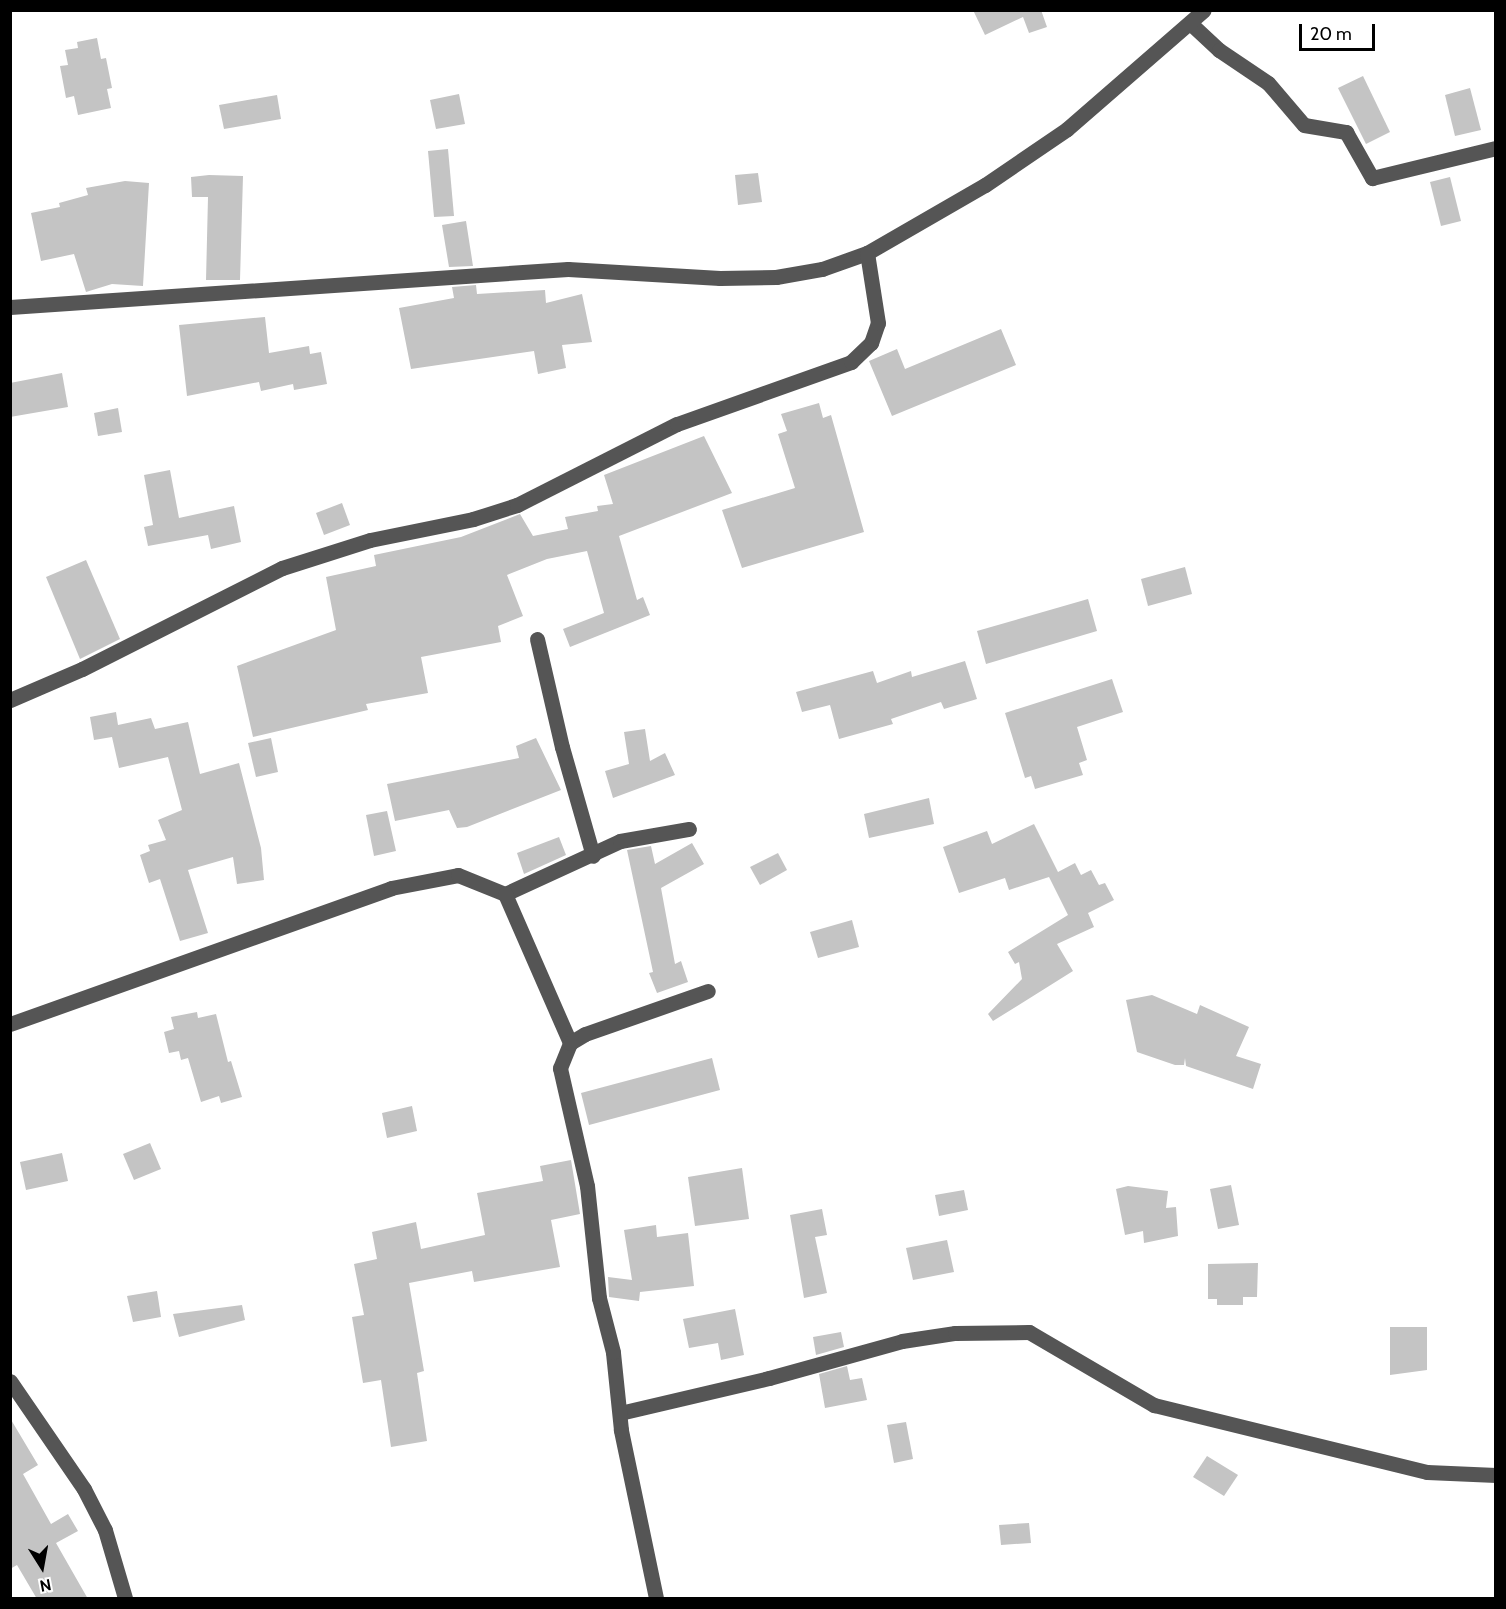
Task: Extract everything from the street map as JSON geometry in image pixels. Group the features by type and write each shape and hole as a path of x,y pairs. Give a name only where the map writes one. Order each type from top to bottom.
{"street":[{"path":"10,307 568,269 720,278 776,277 822,269 867,253 985,185 1067,129 1203,10"},
{"path":"1190,23 1219,50 1268,83 1304,124 1346,132 1372,178 1496,148"},
{"path":"10,700 73,674 282,568 370,540 473,519 517,505 677,424 851,362 871,342 878,323 867,253"},
{"path":"537,639 562,747 593,856"},
{"path":"505,894 593,856 620,841 689,829"},
{"path":"10,1024 391,888 458,875 505,894 570,1043 560,1068 587,1186 599,1298 613,1352 620,1413 656,1599"},
{"path":"570,1043 708,991"},
{"path":"620,1413 779,1376 902,1341 955,1334 1029,1332 1154,1405 1427,1472 1496,1475"},
{"path":"10,1381 84,1489 105,1530 125,1599"}],"building":[{"path":"973,10 1041,10 1047,27 1029,33 1023,17 985,35"},
{"path":"97,38 101,59 106,58 112,88 107,89 111,108 78,115 74,96 66,98 60,66 68,65 65,50 78,48 77,42"},
{"path":"1363,76 1390,132 1366,144 1338,88"},
{"path":"1470,88 1481,130 1455,136 1445,95"},
{"path":"459,94 465,124 436,129 430,100"},
{"path":"277,95 281,119 224,129 219,105"},
{"path":"448,149 454,216 434,217 428,151"},
{"path":"758,173 762,202 738,205 735,175"},
{"path":"243,176 240,280 206,280 208,197 192,197 191,177"},
{"path":"1450,177 1461,221 1441,226 1430,182"},
{"path":"125,181 149,183 143,286 112,284 86,292 74,254 41,261 31,213 60,207 59,203 88,195 86,188"},
{"path":"466,221 473,266 449,267 442,225"},
{"path":"476,285 477,294 545,290 546,303 582,294 592,342 562,345 566,368 538,374 534,351 411,369 399,308 454,298 452,287"},
{"path":"265,317 269,353 309,346 310,354 321,352 327,384 294,390 293,384 261,391 259,382 187,396 179,325"},
{"path":"1001,329 1016,365 892,416 869,361 897,349 905,369"},
{"path":"62,373 68,407 10,417 10,383"},
{"path":"819,403 823,418 831,415 864,532 742,568 722,510 795,488 778,434 787,431 781,414"},
{"path":"118,408 122,432 98,436 94,413"},
{"path":"704,436 732,493 619,536 637,600 643,597 650,615 570,647 563,629 604,613 587,551 547,559 507,575 523,616 498,626 501,642 421,657 428,693 366,704 368,710 253,737 237,666 336,630 326,577 376,566 374,555 461,537 520,514 533,536 568,529 565,517 598,511 597,506 613,504 604,475"},
{"path":"170,470 179,518 234,506 241,542 211,549 208,535 148,546 144,527 153,525 144,475"},
{"path":"342,503 350,525 324,535 316,513"},
{"path":"86,560 120,639 80,659 46,577"},
{"path":"1185,567 1192,594 1148,606 1141,579"},
{"path":"1088,599 1097,631 986,664 977,631"},
{"path":"965,661 977,699 944,709 941,702 891,719 893,724 839,739 830,705 802,712 796,692 873,671 877,683 911,671 912,677"},
{"path":"1112,679 1123,712 1077,727 1087,760 1079,763 1083,775 1035,789 1031,776 1025,778 1005,713"},
{"path":"116,712 118,725 151,718 155,729 188,722 200,774 239,763 261,848 264,880 237,884 233,857 188,870 208,933 180,941 160,879 149,883 140,855 150,851 148,845 166,840 158,820 182,810 168,757 119,768 112,737 94,740 90,717"},
{"path":"645,729 650,761 665,753 675,775 613,798 605,771 629,764 624,732"},
{"path":"271,738 278,772 256,777 248,743"},
{"path":"536,738 561,790 467,827 457,828 449,810 395,821 387,784 519,758 516,746"},
{"path":"929,798 934,824 869,838 864,814"},
{"path":"387,811 396,851 374,856 366,815"},
{"path":"1034,824 1058,872 1075,863 1081,875 1091,870 1099,885 1105,883 1114,900 1088,913 1094,927 1057,944 1073,971 993,1021 988,1014 1022,979 1019,962 1015,964 1008,952 1068,915 1049,877 1009,890 1005,878 959,893 943,847 987,831 992,844"},
{"path":"559,837 566,855 524,874 517,853"},
{"path":"692,843 704,864 661,888 675,964 681,961 688,982 657,993 649,973 653,972 627,850 651,846 655,864"},
{"path":"778,853 787,870 760,885 750,867"},
{"path":"852,920 859,947 818,958 810,932"},
{"path":"1152,995 1197,1014 1200,1005 1249,1027 1236,1056 1261,1064 1253,1089 1186,1066 1185,1058 1184,1065 1175,1065 1137,1052 1126,1000"},
{"path":"197,1012 198,1018 216,1014 228,1062 231,1061 242,1097 221,1103 219,1096 201,1102 188,1058 181,1060 179,1051 169,1053 164,1032 174,1029 171,1017"},
{"path":"712,1058 720,1090 589,1125 581,1093"},
{"path":"412,1106 417,1131 387,1138 382,1113"},
{"path":"150,1143 161,1169 134,1180 123,1154"},
{"path":"62,1153 68,1181 26,1190 20,1162"},
{"path":"571,1160 580,1214 551,1220 560,1267 474,1282 472,1271 409,1283 424,1371 417,1373 427,1441 391,1447 381,1380 363,1383 352,1317 364,1315 354,1264 377,1259 372,1232 416,1222 421,1249 485,1235 477,1193 543,1181 540,1166"},
{"path":"742,1168 749,1219 695,1226 688,1177"},
{"path":"1231,1185 1239,1225 1218,1229 1210,1189"},
{"path":"1128,1186 1168,1191 1166,1208 1176,1207 1178,1236 1144,1243 1143,1231 1125,1235 1116,1189"},
{"path":"964,1190 968,1210 939,1216 935,1195"},
{"path":"822,1209 827,1235 815,1237 827,1293 804,1298 790,1215"},
{"path":"656,1225 657,1237 688,1233 694,1286 640,1292 639,1301 609,1297 608,1277 632,1280 624,1230"},
{"path":"947,1240 954,1272 913,1280 906,1248"},
{"path":"1258,1263 1257,1297 1243,1297 1243,1305 1217,1305 1217,1299 1208,1299 1208,1264"},
{"path":"157,1291 161,1317 133,1322 127,1296"},
{"path":"242,1305 245,1320 179,1337 173,1314"},
{"path":"735,1309 744,1355 721,1360 718,1343 689,1348 683,1319"},
{"path":"1390,1327 1427,1327 1427,1370 1390,1375"},
{"path":"841,1332 844,1347 816,1355 813,1337"},
{"path":"847,1366 850,1380 862,1378 867,1400 825,1408 819,1374"},
{"path":"10,1418 38,1465 23,1474 51,1524 68,1514 78,1531 56,1543 88,1599 37,1599 17,1565 10,1569"},
{"path":"906,1422 913,1459 894,1463 887,1425"},
{"path":"1207,1456 1238,1475 1224,1496 1193,1477"},
{"path":"1029,1523 1031,1543 1001,1545 999,1525"}]}
